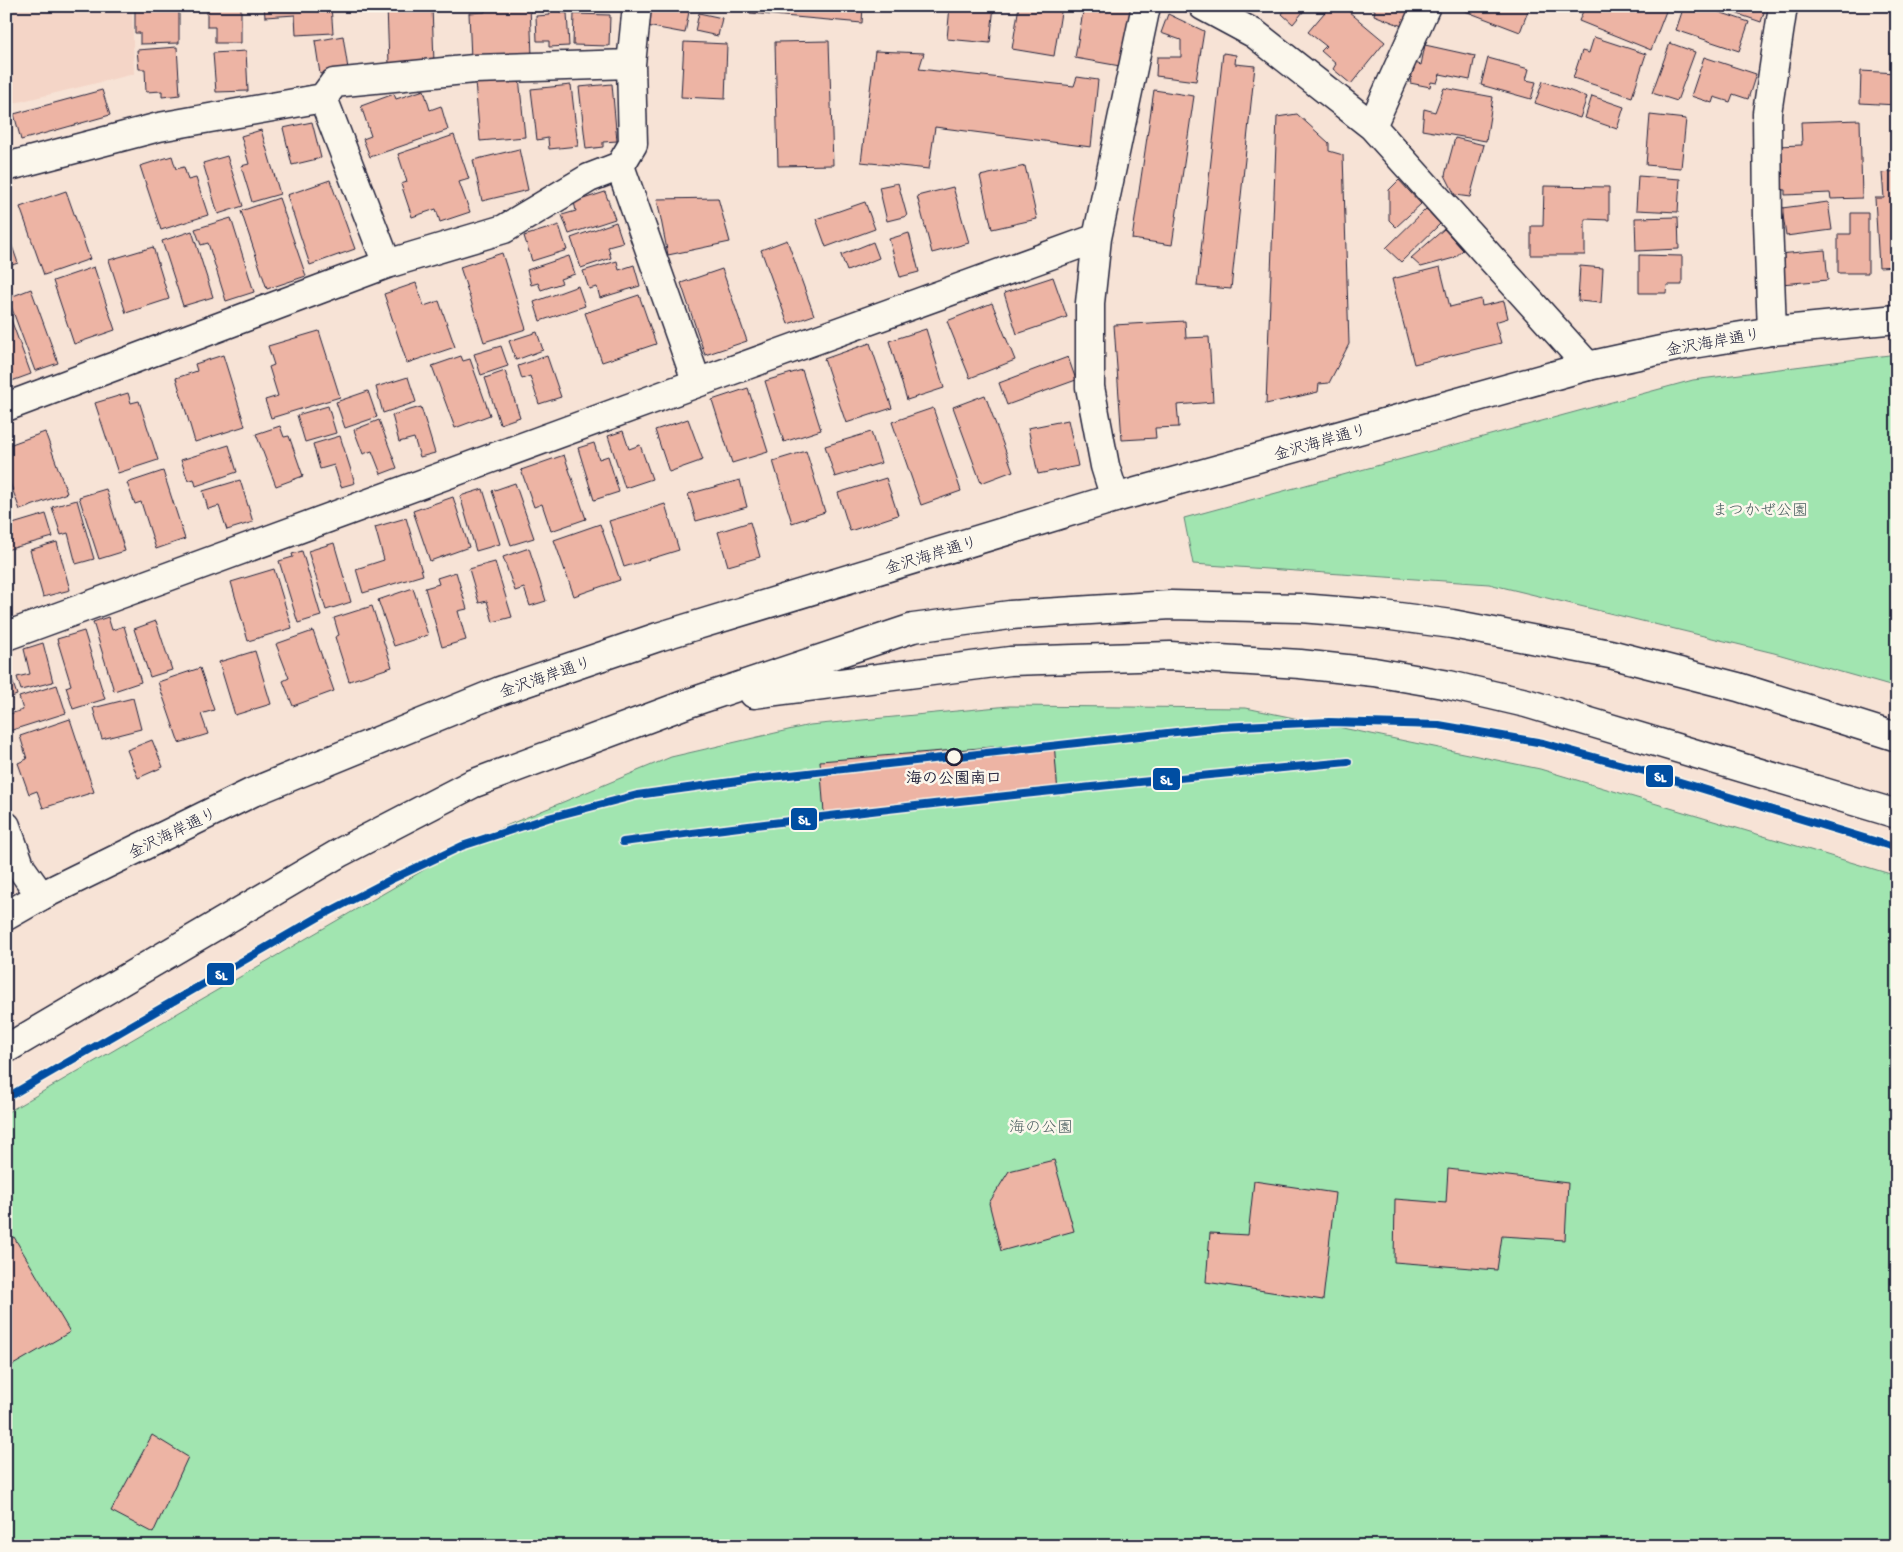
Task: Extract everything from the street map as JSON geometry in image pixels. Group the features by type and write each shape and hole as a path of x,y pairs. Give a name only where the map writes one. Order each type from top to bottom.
{"street":[{"path":"6,407 387,264 504,229 589,178 620,166 633,144 631,64 638,6"},
{"path":"1115,498 1105,466 1090,387 1090,302 1096,238 1146,6"},
{"path":"1203,6 1255,34 1372,126 1588,366"},
{"path":"1372,126 1426,6"},
{"path":"1772,331 1767,113 1783,6"},
{"path":"6,167 159,127 323,98 334,83 474,70 631,64"},
{"path":"323,98 387,264"},
{"path":"620,166 697,382"},
{"path":"6,636 697,382 1096,238"},
{"name":"金沢海岸通り","path":"6,916 41,896 253,792 500,691 658,637 1115,498 1588,366 1675,347 1772,331 1897,319"},
{"path":"6,1049 341,852 472,784 689,703 913,628 1010,614 1171,604 1300,608 1376,614 1452,624 1610,654 1738,687 1897,737"},
{"path":"689,703 1010,661 1170,656 1300,664 1374,672 1449,685 1526,703 1897,814"},
{"path":"6,826 21,868 41,896"}],"shaded area":[{"path":"6,6 132,6 134,74 6,105"}],"green space":[{"name":"まつかぜ公園","path":"1897,354 1897,688 1774,653 1489,584 1193,564 1184,518 1693,380"},
{"name":"海の公園","path":"1009,706 1246,708 1540,769 1897,876 1897,1546 6,1546 6,1113 484,835 671,757 810,725"}],"building":[{"path":"6,6 9,6 8,69 6,69"},
{"path":"135,6 179,6 179,43 140,44 140,33 135,33"},
{"path":"207,6 241,6 241,43 215,43 215,27 207,27"},
{"path":"264,6 331,6 333,33 296,35 295,15 265,17"},
{"path":"387,6 432,6 434,63 389,64"},
{"path":"485,6 530,6 532,56 471,59 469,13 485,12"},
{"path":"549,6 562,6 562,13 567,13 569,46 549,47 549,41 537,41 536,16 550,15"},
{"path":"570,6 624,6 623,11 570,8"},
{"path":"651,6 690,6 685,33 647,26"},
{"path":"751,6 863,6 862,23 750,13"},
{"path":"950,6 994,6 990,43 947,39"},
{"path":"1019,6 1062,6 1054,56 1012,49"},
{"path":"1084,6 1131,6 1120,66 1075,58"},
{"path":"1279,6 1308,6 1293,24 1282,14 1284,11"},
{"path":"1330,6 1342,6 1385,42 1351,84 1333,69 1336,64 1321,51 1326,46 1308,32"},
{"path":"1366,6 1410,6 1402,26 1374,15 1375,10"},
{"path":"1452,6 1530,6 1520,32"},
{"path":"1585,6 1668,6 1651,50 1579,21"},
{"path":"1684,6 1701,6 1749,22 1739,51 1676,30"},
{"path":"1715,6 1766,6 1761,22"},
{"path":"699,13 722,18 718,36 695,31"},
{"path":"574,14 610,15 609,46 573,45"},
{"path":"1168,14 1204,31 1196,81 1156,76 1157,57 1181,57 1181,40 1161,33"},
{"path":"343,36 348,69 320,74 315,41"},
{"path":"1594,37 1646,54 1632,97 1573,78 1582,51 1589,53"},
{"path":"829,41 833,165 778,166 775,42"},
{"path":"684,42 727,44 725,99 681,97"},
{"path":"1670,43 1695,52 1677,101 1652,93"},
{"path":"1425,45 1475,56 1470,80 1440,74 1437,83 1431,82 1430,87 1410,83 1415,63 1421,65"},
{"path":"177,47 180,95 162,97 162,91 146,92 145,69 139,69 137,50"},
{"path":"246,51 248,91 216,92 213,53"},
{"path":"875,51 924,53 919,69 1074,86 1077,77 1098,80 1091,147 935,127 929,169 861,162"},
{"path":"1223,53 1236,55 1235,64 1255,66 1231,289 1197,286"},
{"path":"1704,57 1756,74 1748,99 1733,94 1730,102 1714,97 1712,103 1691,96"},
{"path":"1488,58 1529,69 1526,80 1536,82 1531,99 1481,85"},
{"path":"1861,71 1897,73 1897,105 1860,103"},
{"path":"519,77 525,137 480,141 475,81"},
{"path":"1543,81 1587,97 1580,118 1535,103"},
{"path":"612,84 617,141 603,142 603,147 586,149 579,87"},
{"path":"571,85 578,146 549,149 548,138 537,140 531,89"},
{"path":"1444,88 1493,97 1486,141 1422,130 1424,109 1435,112"},
{"path":"102,90 110,115 21,140 14,114"},
{"path":"424,90 430,110 441,106 448,130 370,157 363,139 371,136 361,106 394,94 396,99"},
{"path":"1154,90 1194,96 1172,245 1132,239"},
{"path":"1592,96 1624,107 1617,129 1585,118"},
{"path":"1297,114 1329,143 1329,151 1343,155 1349,344 1329,383 1319,384 1318,392 1266,404 1277,117"},
{"path":"1650,115 1686,119 1681,168 1646,165"},
{"path":"1860,120 1862,198 1831,199 1830,193 1785,195 1785,190 1777,190 1776,146 1802,145 1801,122"},
{"path":"312,122 321,158 292,165 283,128"},
{"path":"261,130 280,194 252,202 241,166 249,164 241,136"},
{"path":"454,135 469,179 459,182 470,212 440,222 436,209 412,217 401,184 407,182 398,154"},
{"path":"1455,138 1484,145 1470,197 1455,195 1445,175"},
{"path":"519,149 528,190 482,201 473,160"},
{"path":"172,156 176,169 184,167 188,180 196,178 208,215 161,230 140,166"},
{"path":"227,156 243,206 218,214 203,163"},
{"path":"1025,166 1037,219 992,229 980,176"},
{"path":"1897,171 1897,266 1879,267 1875,198 1884,198 1882,173"},
{"path":"1638,176 1680,179 1678,212 1636,210"},
{"path":"330,180 355,249 310,265 287,195"},
{"path":"1399,180 1421,204 1396,227 1389,220 1389,190"},
{"path":"898,183 907,216 887,221 879,187"},
{"path":"1544,186 1609,187 1609,220 1585,219 1585,255 1531,255 1531,226 1543,226"},
{"path":"953,187 969,243 932,253 917,196"},
{"path":"66,191 90,259 44,275 20,207"},
{"path":"605,192 615,219 569,234 562,215 576,211 574,202"},
{"path":"279,198 306,276 267,289 241,211"},
{"path":"718,198 730,242 668,255 657,199"},
{"path":"865,202 875,229 826,247 816,219"},
{"path":"1828,202 1832,230 1786,236 1782,208"},
{"path":"1426,209 1440,224 1401,262 1386,248"},
{"path":"1851,213 1868,213 1868,273 1838,273 1838,234 1851,234"},
{"path":"1678,217 1679,249 1636,251 1635,218"},
{"path":"231,218 254,292 226,301 208,243 201,245 195,229"},
{"path":"616,222 623,243 608,247 611,258 581,268 571,238"},
{"path":"559,225 567,250 532,261 524,236"},
{"path":"6,229 18,263 6,267"},
{"path":"1444,229 1463,250 1454,258 1421,267 1411,258"},
{"path":"192,231 213,297 183,306 162,241"},
{"path":"909,233 919,272 900,277 889,239"},
{"path":"787,240 814,315 788,324 761,250"},
{"path":"873,242 879,258 847,271 841,255"},
{"path":"153,247 169,299 126,313 109,260"},
{"path":"1825,250 1828,280 1781,284 1778,254"},
{"path":"502,253 526,329 484,342 460,267"},
{"path":"1639,255 1682,256 1682,285 1667,285 1666,293 1639,293"},
{"path":"569,256 575,274 560,279 562,283 541,290 538,283 531,285 527,270"},
{"path":"617,261 619,270 634,265 640,286 600,298 597,287 589,289 583,271"},
{"path":"1580,266 1603,268 1601,303 1578,301"},
{"path":"94,267 115,330 74,344 53,281"},
{"path":"1440,267 1450,307 1481,299 1482,306 1504,301 1508,318 1495,322 1501,343 1414,364 1392,279"},
{"path":"722,269 747,341 705,355 681,283"},
{"path":"1053,277 1067,317 1017,334 1004,293"},
{"path":"416,283 424,306 439,301 455,347 407,363 384,294"},
{"path":"578,286 585,306 540,321 534,302"},
{"path":"31,289 58,363 35,371 8,298"},
{"path":"639,295 656,344 602,362 585,313"},
{"path":"992,303 1015,360 970,378 947,321"},
{"path":"6,306 31,374 9,382 6,375"},
{"path":"1185,321 1186,338 1209,337 1213,402 1177,405 1179,427 1155,428 1156,438 1122,440 1114,325"},
{"path":"926,329 944,388 907,400 889,341"},
{"path":"319,331 340,397 271,418 265,400 278,396 269,367 274,365 268,346"},
{"path":"537,332 543,350 516,360 509,341"},
{"path":"870,343 892,408 846,423 824,359"},
{"path":"501,346 508,366 481,375 474,354"},
{"path":"223,355 245,426 195,442 176,378 197,371 195,364"},
{"path":"461,356 463,361 470,359 490,415 455,428 432,366"},
{"path":"547,356 561,397 539,404 530,376 522,379 518,366"},
{"path":"1068,357 1076,380 1007,405 999,383"},
{"path":"802,370 821,430 784,442 765,381"},
{"path":"505,371 520,417 500,424 485,378"},
{"path":"408,377 416,402 383,413 376,387"},
{"path":"748,388 768,452 732,463 712,400"},
{"path":"368,391 377,417 345,428 336,402"},
{"path":"128,393 131,403 139,401 158,460 118,473 95,403"},
{"path":"985,395 1013,471 981,483 953,407"},
{"path":"328,406 336,433 305,442 297,415"},
{"path":"421,407 435,453 420,457 414,438 399,442 392,415"},
{"path":"933,408 961,491 921,505 892,422"},
{"path":"688,419 703,460 669,472 655,430"},
{"path":"379,420 397,468 381,474 372,451 363,454 354,430"},
{"path":"1068,420 1078,466 1038,474 1028,428"},
{"path":"280,426 284,437 289,436 303,476 276,486 256,434"},
{"path":"623,431 629,449 640,445 652,479 625,488 608,436"},
{"path":"45,432 67,493 20,510 6,472 6,446"},
{"path":"871,432 881,463 835,477 825,446"},
{"path":"340,436 355,483 341,487 334,465 320,469 313,444"},
{"path":"594,443 599,459 608,456 619,492 594,500 578,448"},
{"path":"229,445 237,472 196,486 194,479 188,481 181,460"},
{"path":"806,451 825,512 792,523 773,461"},
{"path":"564,455 586,519 551,531 542,504 534,507 521,470"},
{"path":"163,471 185,539 156,549 141,502 135,504 127,483"},
{"path":"886,478 898,515 850,531 838,493"},
{"path":"240,480 253,522 227,530 219,506 208,509 203,491"},
{"path":"740,480 747,507 696,521 688,494"},
{"path":"515,483 534,538 511,545 492,491"},
{"path":"106,489 125,551 99,559 79,497"},
{"path":"483,489 500,544 476,551 460,496"},
{"path":"453,497 469,547 430,561 413,511"},
{"path":"77,500 94,559 76,564 68,533 61,535 52,507"},
{"path":"665,504 679,550 624,567 609,521"},
{"path":"46,514 53,537 6,550 6,526"},
{"path":"406,518 423,575 363,593 356,569 384,560 375,527"},
{"path":"750,522 760,557 728,566 718,532"},
{"path":"600,524 620,580 574,596 554,540"},
{"path":"57,542 70,590 43,597 30,550"},
{"path":"334,543 351,602 326,610 308,551"},
{"path":"529,548 546,601 530,606 524,588 515,591 503,557"},
{"path":"302,551 321,616 298,623 279,561 293,557 292,554"},
{"path":"495,562 512,617 493,622 487,601 479,603 469,569"},
{"path":"274,569 292,628 248,641 231,582"},
{"path":"456,572 467,609 458,611 466,640 442,647 425,588 439,584 437,578"},
{"path":"413,588 428,635 394,646 378,600"},
{"path":"372,606 392,667 349,681 335,637 339,635 334,618"},
{"path":"108,617 112,630 124,626 141,682 114,691 93,622"},
{"path":"156,621 172,670 150,677 134,629"},
{"path":"84,631 105,699 73,709 66,687 71,685 57,639"},
{"path":"313,631 334,691 293,706 283,681 289,678 276,644"},
{"path":"43,643 53,682 21,690 17,677 30,674 24,649"},
{"path":"255,651 271,704 235,715 219,662"},
{"path":"6,662 17,695 6,699"},
{"path":"200,668 214,710 201,714 208,734 179,743 158,682"},
{"path":"57,685 66,713 9,731 6,715 23,710 19,697"},
{"path":"133,698 141,729 102,739 93,708"},
{"path":"70,719 94,792 43,808 37,791 29,794 18,763 27,759 20,736"},
{"path":"152,740 163,767 138,778 127,750"},
{"path":"1054,742 1058,794 824,813 820,761"},
{"path":"1054,1160 1074,1231 1001,1251 989,1203 1009,1171"},
{"path":"1448,1169 1568,1183 1565,1240 1502,1236 1497,1270 1394,1262 1395,1199 1446,1203"},
{"path":"1254,1181 1335,1193 1323,1300 1206,1282 1210,1233 1248,1235"},
{"path":"14,1237 70,1332 6,1369 6,1242"},
{"path":"152,1435 188,1457 153,1533 111,1511"}],"transit line":[{"name":"SL","path":"6,1098 317,918 390,880 462,846 548,818 637,795 753,779 1221,727 1329,722 1439,725 1543,743 1644,771 1897,848"},
{"name":"SL","path":"623,842 985,798 1348,762"}],"place":[{"name":"海の公園南口","path":"954,757"}]}
